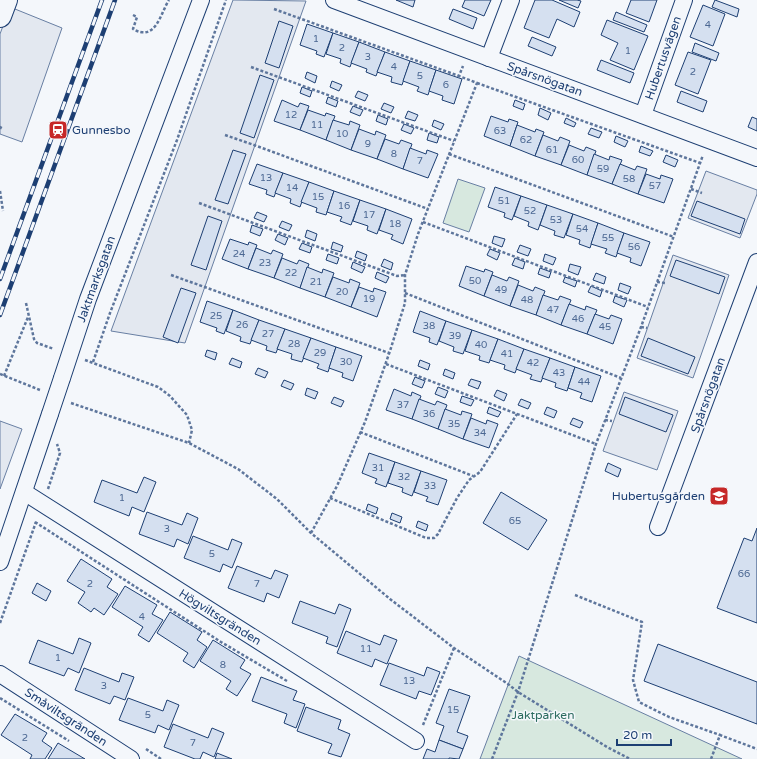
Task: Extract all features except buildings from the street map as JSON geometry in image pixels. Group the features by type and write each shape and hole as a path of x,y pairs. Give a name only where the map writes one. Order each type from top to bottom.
{"street":[{"path":"0,16 6,0"},
{"name":"Jaktmarksgatan","path":"0,562 88,299 201,0"},
{"path":"489,58 511,0"},
{"name":"Hubertusvägen","path":"643,115 684,0"},
{"name":"Spårsnögatan","path":"339,1 757,158"},
{"name":"Spårsnögatan","path":"658,527 757,262"},
{"name":"Högviltsgränden","path":"24,492 416,741"},
{"name":"Småviltsgränden","path":"0,674 131,759"}],"path":[{"path":"132,15 137,17 132,29 144,33 150,31 156,26 169,0"},
{"path":"93,362 177,140 226,0"},
{"path":"274,9 700,163"},
{"path":"459,76 469,50"},
{"path":"252,67 454,141"},
{"path":"311,533 337,486 360,432 386,364 405,303 405,275 423,222 476,83"},
{"path":"0,129 2,125"},
{"path":"225,135 428,209"},
{"path":"492,759 518,692 596,444 641,327 708,139"},
{"path":"449,154 674,237"},
{"path":"691,189 702,193"},
{"path":"0,191 4,211"},
{"path":"199,203 397,276 405,275"},
{"path":"423,222 648,307"},
{"path":"171,275 389,353"},
{"path":"657,282 665,283"},
{"path":"405,293 621,378"},
{"path":"26,303 34,339 37,343 93,362 158,387 170,396 187,415 192,430 190,443"},
{"path":"4,376 29,316"},
{"path":"641,327 647,328"},
{"path":"386,364 596,444"},
{"path":"0,374 46,393"},
{"path":"67,401 190,443 238,469 277,499 311,533 390,599 454,648 518,692 607,747 630,759"},
{"path":"330,498 426,538 434,538 438,534 457,498 469,480 480,472 517,414"},
{"path":"605,420 612,422"},
{"path":"360,432 474,476"},
{"path":"35,522 221,642 289,683"},
{"path":"575,595 642,622 633,680 639,702 669,717 757,750"},
{"path":"416,741 454,648"},
{"path":"0,698 71,743"},
{"path":"711,759 720,735"}],"green space":[{"path":"458,179 485,188 469,232 443,223"},
{"name":"Jaktparken","path":"519,656 742,759 480,759"}],"shaded area":[{"path":"233,0 306,1 185,343 111,331"},
{"path":"10,7 62,28 22,142 0,134 0,34"},
{"path":"706,171 757,190 757,194 740,238 688,218"},
{"path":"673,255 729,275 693,378 637,358"},
{"path":"624,392 678,411 657,470 603,451"},
{"path":"0,421 22,429 0,489"}],"railway":[{"path":"0,279 102,0"},
{"path":"0,315 115,0"}],"place":[{"name":"Gunnesbo","path":"58,130"},
{"name":"Hubertusgården","path":"719,496"}]}
